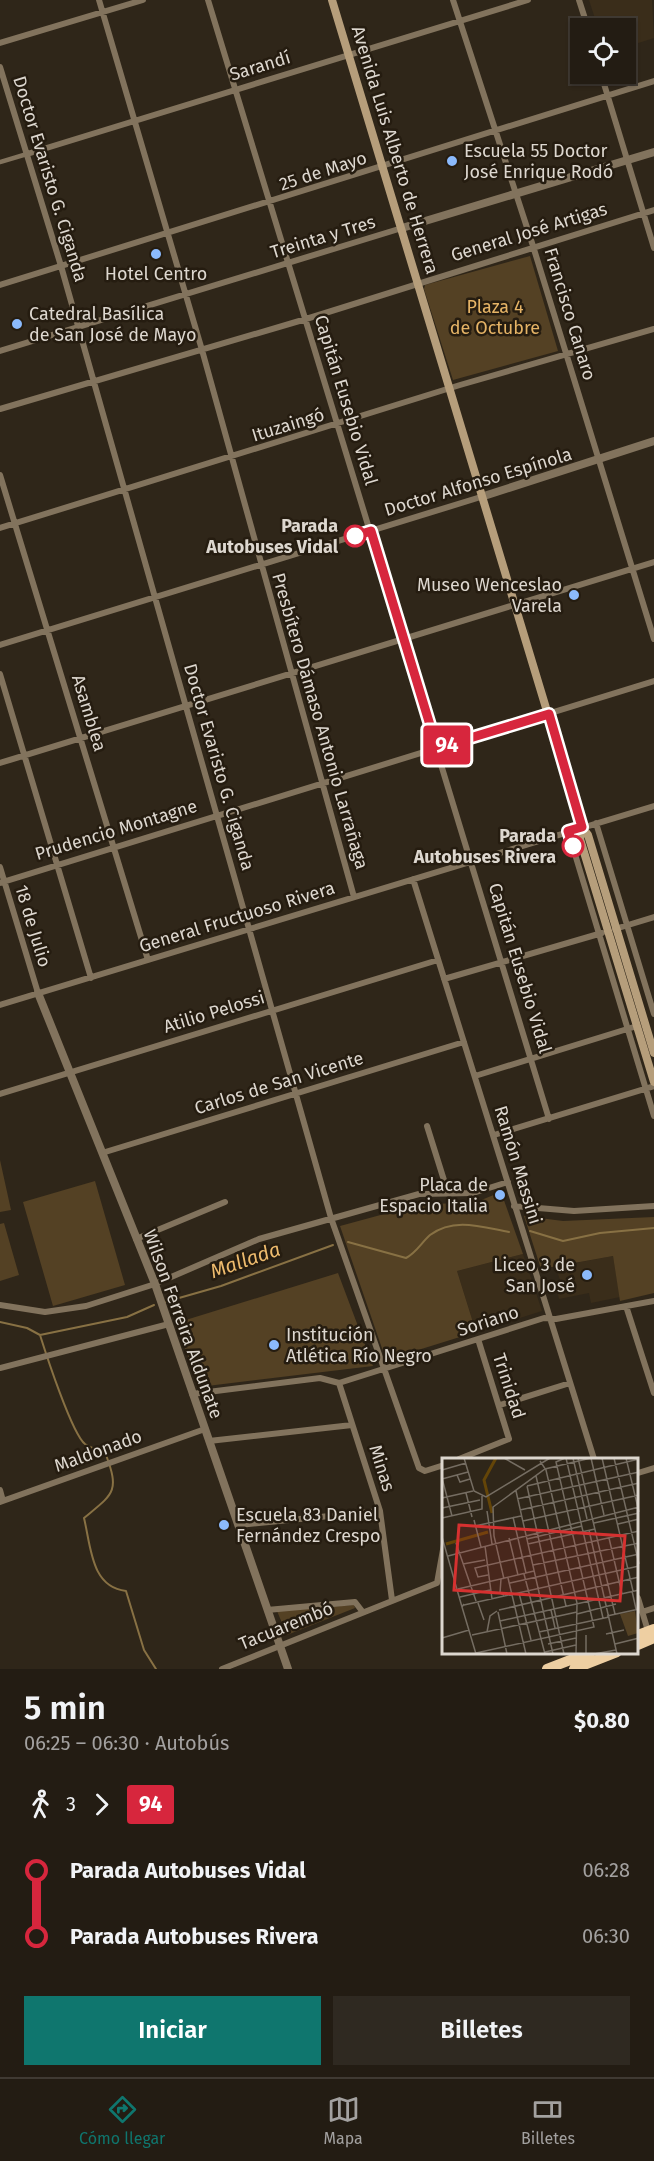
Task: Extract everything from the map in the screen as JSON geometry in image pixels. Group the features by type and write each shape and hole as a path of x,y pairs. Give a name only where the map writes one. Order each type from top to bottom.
{"highway":[{"path":"547,1669 588,1654"},
{"path":"574,1669 614,1654"}],"main road":[{"name":"Avenida Luis Alberto de Herrera","path":"332,0 484,496 582,827 588,835 636,1025"},
{"path":"636,1025 654,1053"},
{"path":"636,1025 654,1084"}],"street":[{"name":"Presbítero Dámaso Antonio Larrañaga","path":"99,0 202,350 290,673 324,782 354,897"},
{"path":"0,43 143,0"},
{"name":"Capitán Eusebio Vidal","path":"208,0 272,203 549,1119"},
{"name":"Francisco Canaro","path":"453,0 517,194 654,639"},
{"name":"Sarandí","path":"0,162 528,0"},
{"path":"579,0 585,18"},
{"name":"Doctor Evaristo G. Ciganda","path":"0,67 79,327 156,597 184,706 250,928 331,1218 422,1471 442,1465"},
{"name":"25 de Mayo","path":"0,285 272,203 654,81"},
{"path":"604,84 654,248"},
{"name":"Treinta y Tres","path":"0,351 654,152"},
{"name":"General José Artigas","path":"0,409 93,380 306,320 533,246 654,210"},
{"name":"Ituzaingó","path":"0,528 338,425 450,388 654,330"},
{"name":"Doctor Alfonso Espínola","path":"0,645 484,496 654,441"},
{"name":"Asamblea","path":"0,475 148,960"},
{"path":"0,763 403,637 654,562"},
{"path":"0,674 91,978"},
{"name":"Prudencio Montagne","path":"2,882 654,681"},
{"name":"General Fructuoso Rivera","path":"0,1005 654,806"},
{"path":"475,1076 636,1025 654,1016 596,823"},
{"path":"568,831 599,934 636,1025 646,1089 654,1116"},
{"name":"18 de Julio","path":"0,867 2,882 38,993"},
{"name":"Ramón Massini","path":"413,879 594,1458"},
{"path":"444,980 654,917"},
{"name":"Atilio Pelossi","path":"0,1094 438,960"},
{"name":"Wilson Ferreira Aldunate","path":"38,993 169,1324 288,1669"},
{"name":"Carlos de San Vicente","path":"102,1153 464,1042"},
{"path":"494,1135 646,1089 654,1084"},
{"path":"428,1126 448,1193"},
{"path":"0,1305 45,1312 86,1306 154,1284 259,1239 419,1194 473,1193 508,1182"},
{"path":"136,1239 225,1202"},
{"path":"514,1206 574,1211 654,1206"},
{"name":"Soriano","path":"192,1394 320,1378 339,1383 550,1318 654,1300"},
{"path":"626,1306 654,1394"},
{"path":"0,1368 169,1324"},
{"name":"Trinidad","path":"462,1458 507,1442 510,1435 478,1340"},
{"name":"Minas","path":"339,1383 380,1511 392,1600"},
{"path":"500,1405 570,1383"},
{"path":"209,1441 352,1425"},
{"name":"Maldonado","path":"2,1501 205,1429"},
{"path":"639,1473 654,1468"},
{"path":"0,1490 2,1501"},
{"path":"239,1525 380,1511"},
{"name":"Tacuarembó","path":"222,1669 279,1644 437,1583 442,1555"},
{"name":"Tacuarembó","path":"267,1610 355,1602 362,1611"},
{"path":"639,1602 648,1633"},
{"path":"642,1612 654,1608"}],"shaded area":[{"path":"589,0 652,0 654,38 636,44 636,18 595,18"},
{"path":"523,1254 542,1311 476,1332 457,1271"},
{"name":"Liceo 3 de San José","path":"613,1256 620,1297 591,1303 589,1293 559,1299 555,1281 560,1280 557,1271 580,1262"}],"green space":[{"name":"Plaza 4 de Octubre","path":"530,256 558,351 453,380 424,289 425,285"},
{"path":"0,1160 11,1210 0,1212"},
{"path":"95,1181 125,1285 53,1306 23,1202"},
{"path":"501,1192 523,1254 457,1271 476,1332 386,1360 340,1226 421,1204 474,1203"},
{"path":"524,1216 563,1221 654,1217 654,1293 620,1301 613,1256 541,1269"},
{"path":"4,1223 19,1275 0,1281 0,1224"},
{"name":"Institución Atlética Río Negro","path":"338,1273 373,1366 199,1387 176,1323"},
{"path":"354,1605 355,1608 287,1635 277,1611"}],"waterway":[{"name":"Mallada","path":"348,1242 406,1258 430,1235 449,1226 468,1225 509,1232"},
{"name":"Mallada","path":"530,1231 563,1241 600,1233 654,1228"},
{"name":"Mallada","path":"165,1302 221,1286 333,1245"},
{"name":"Mallada","path":"0,1322 27,1328 40,1335 127,1317 154,1305"},
{"path":"40,1335 73,1425 85,1444 106,1455 113,1477 113,1485 107,1497 84,1518 94,1564 106,1582 114,1588 126,1591 144,1650 156,1669"}],"bus line":[{"name":"94","path":"355,536 371,531 437,748 549,714 582,827 568,831 573,846"}],"place":[{"name":"Escuela 55 Doctor José Enrique Rodó","path":"452,161"},
{"name":"Hotel Centro","path":"156,254"},
{"name":"Catedral Basílica de San José de Mayo","path":"17,324"},
{"name":"Parada Autobuses Vidal","path":"355,536"},
{"name":"Museo Wenceslao Varela","path":"574,595"},
{"name":"Parada Autobuses Rivera","path":"573,846"},
{"name":"Placa de Espacio Italia","path":"500,1195"},
{"name":"Liceo 3 de San José","path":"587,1275"},
{"name":"Institución Atlética Río Negro","path":"274,1345"},
{"name":"Escuela 83 Daniel Fernández Crespo","path":"224,1525"}]}
